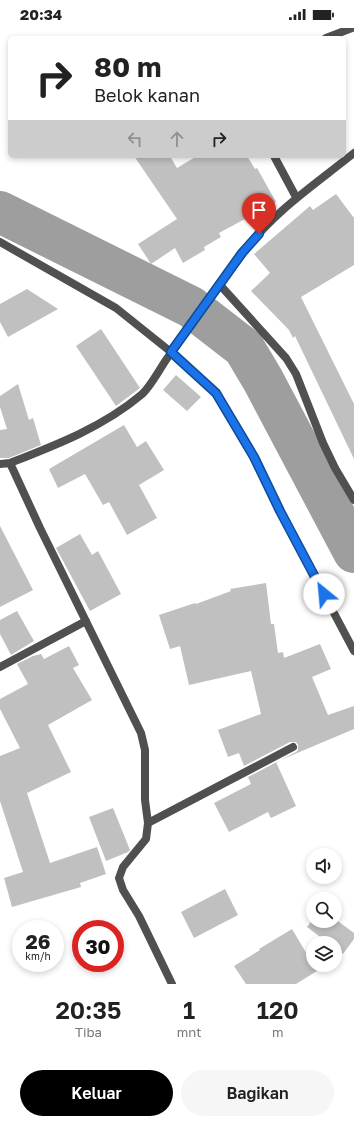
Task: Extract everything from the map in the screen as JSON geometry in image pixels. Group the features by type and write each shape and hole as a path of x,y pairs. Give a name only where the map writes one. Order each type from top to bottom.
{"street":[{"path":"331,36 352,28"},
{"path":"0,464 10,463 70,439 113,415 143,394 207,302 259,234 296,198 354,153"},
{"path":"275,158 296,198"},
{"path":"0,242 116,308 171,352 216,393 254,457 280,511 354,651"},
{"path":"220,285 286,358 296,374 323,443 335,468 354,500"},
{"path":"10,463 40,528 141,733 145,750 145,800 148,823 146,839 123,867 119,878 123,890 139,916 172,984"},
{"path":"0,667 86,621"},
{"path":"148,823 293,747"}],"building":[{"path":"135,158 171,158 177,168 194,158 248,158 255,169 257,168 276,202 219,233 221,237 204,247 205,250 183,263 175,248 151,264 138,244 177,219"},
{"path":"336,194 354,218 354,265 301,297 354,404 354,459 295,336 293,338 289,330 251,291 270,273 254,254 310,206 313,210"},
{"path":"27,289 58,309 8,337 0,322 0,304"},
{"path":"101,329 140,388 116,406 76,346"},
{"path":"176,375 201,397 187,411 163,390"},
{"path":"18,384 29,420 33,418 41,445 9,458 0,458 0,430 7,429 0,407 0,396"},
{"path":"124,425 137,447 146,441 164,470 139,485 157,518 127,535 109,502 103,505 85,474 58,488 49,469"},
{"path":"0,526 33,590 0,607"},
{"path":"80,534 92,555 98,551 121,594 90,611 56,548"},
{"path":"266,583 271,624 274,624 278,653 283,652 284,658 320,644 331,669 312,677 328,715 354,706 354,729 280,760 298,750 298,745 296,742 290,742 244,766 239,753 228,757 218,730 261,714 251,671 189,685 180,646 170,649 159,615 195,603 196,604 231,591 230,589"},
{"path":"17,611 34,641 11,655 0,634 0,620"},
{"path":"69,646 79,665 73,668 92,700 48,725 71,772 27,793 50,863 97,847 106,874 80,883 81,887 12,907 4,878 23,872 0,801 0,756 20,748 0,709 0,699 28,684 17,664 33,656 41,654 44,659"},
{"path":"276,762 296,806 271,818 268,812 229,832 214,803 251,784 248,777"},
{"path":"113,808 130,850 106,861 89,817"},
{"path":"225,889 238,915 194,938 181,912"},
{"path":"342,924 354,933 354,939 343,954 342,936 319,936 308,928 342,928"},
{"path":"292,929 306,953 306,972 315,972 296,984 246,984 234,966 260,950 259,949"}],"waterway":[{"path":"0,212 191,307 244,348 263,380 354,552"}],"route":[{"path":"259,234 242,253 180,342 171,352 216,393 254,457 280,511 324,594"}]}
